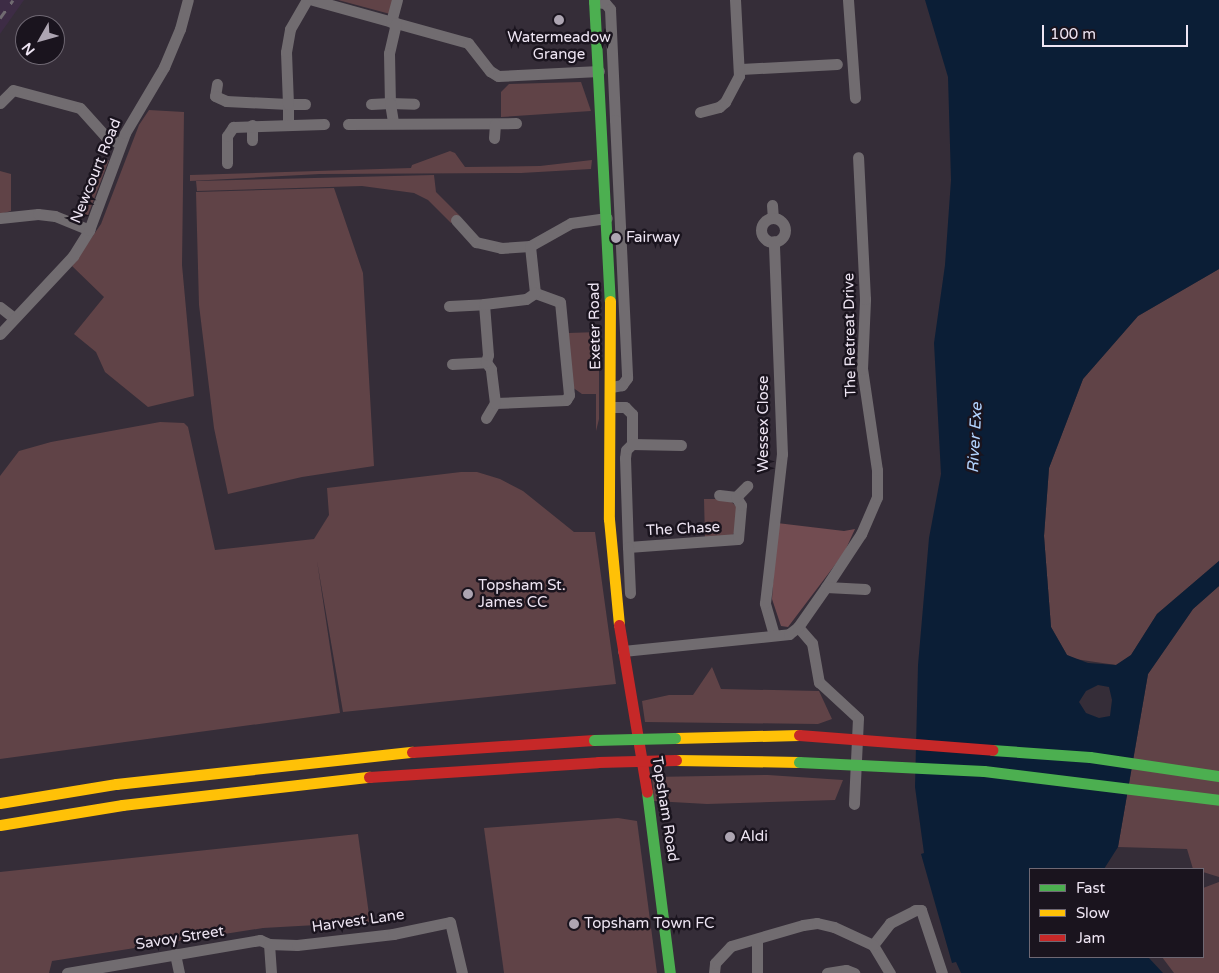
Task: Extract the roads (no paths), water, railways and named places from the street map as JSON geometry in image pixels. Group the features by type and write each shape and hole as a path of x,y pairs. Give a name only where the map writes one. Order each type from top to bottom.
{"main road":[{"name":"Exeter Road","path":"594,1 607,218 612,387 609,519 623,651"},
{"name":"Topsham Road","path":"623,651 658,862 670,973"},
{"path":"0,803 116,784 346,757 594,740 799,735 1090,757 1219,776"},
{"path":"0,825 122,806 346,778 598,762 676,760 799,762 984,771 1219,800"}],"street":[{"name":"Newcourt Road","path":"0,334 72,256 89,230 120,144 164,67 180,29 188,0"},
{"path":"288,124 286,52 290,29 307,0"},
{"path":"313,0 468,43 490,72 498,76 599,72"},
{"path":"394,123 390,103 389,53 397,0"},
{"path":"700,112 718,107 726,102 741,69 735,0"},
{"path":"848,0 855,98"},
{"path":"594,1 605,3 610,9 627,378 622,385 612,387"},
{"path":"741,69 838,64"},
{"path":"217,84 216,96 226,101 305,104"},
{"path":"0,103 13,90 80,108 105,136 120,144"},
{"path":"372,104 414,104"},
{"path":"348,124 516,123"},
{"path":"227,162 229,131 238,125 324,124"},
{"path":"494,138 495,124"},
{"path":"252,125 252,140"},
{"name":"The Retreat Drive","path":"798,627 861,534 877,497 878,470 862,369 865,298 858,157"},
{"name":"Wessex Close","path":"772,205 773,218"},
{"path":"0,218 15,210 55,216 89,230"},
{"path":"456,220 476,242 486,247 530,246 571,223 607,218"},
{"name":"Wessex Close","path":"773,218 782,222 785,229 781,239 774,241 767,239 762,229 765,222 773,218"},
{"name":"Wessex Close","path":"774,241 782,454 766,603 774,635"},
{"path":"530,246 534,293"},
{"path":"449,306 484,304 526,298 534,293"},
{"path":"495,403 566,400 569,395 560,302 534,293"},
{"path":"484,304 488,355 486,362"},
{"path":"0,307 14,318"},
{"path":"486,362 491,369 495,403 486,418"},
{"path":"452,364 486,362"},
{"name":"The Chase","path":"612,407 625,407 630,412 632,444 626,450 625,458 630,593"},
{"path":"632,444 681,445"},
{"path":"719,495 736,497 747,486"},
{"name":"The Chase","path":"628,547 738,538 741,505 736,497"},
{"path":"826,586 865,590"},
{"path":"623,651 789,634 798,627 812,643 819,682 858,718 854,804"},
{"path":"873,945 890,923 915,910 921,910 942,973"},
{"name":"Harvest Lane","path":"269,944 297,945 393,934 450,922 462,973"},
{"path":"714,973 716,963 731,946 757,941 817,923 834,927 873,945 890,973"},
{"name":"Savoy Street","path":"67,973 260,940 269,944"},
{"path":"757,941 757,973"},
{"path":"269,944 271,973"},
{"path":"175,954 179,973"},
{"path":"827,973 846,970 854,973"}],"water":[{"name":"River Exe","path":"925,0 1219,0 1219,269 1138,316 1083,379 1049,468 1044,536 1051,627 1067,655 1088,663 1116,665 1131,655 1157,614 1219,561 1219,586 1193,609 1148,674 1118,847 1105,868 1029,868 1029,958 1149,958 1163,973 961,973 956,962 952,963 921,854 924,853 915,787 918,665 929,538 941,474 934,343 945,265 951,180 948,77","holes":["1098,685 1109,687 1112,700 1110,716 1099,718 1086,713 1079,702 1086,691"]}],"railway":[{"path":"0,18 13,0"}],"place":[{"name":"Watermeadow Grange","path":"559,20"},
{"name":"Fairway","path":"616,238"},
{"name":"Topsham St. James CC","path":"468,594"},
{"name":"Aldi","path":"730,837"},
{"name":"Topsham Town FC","path":"574,924"}]}
